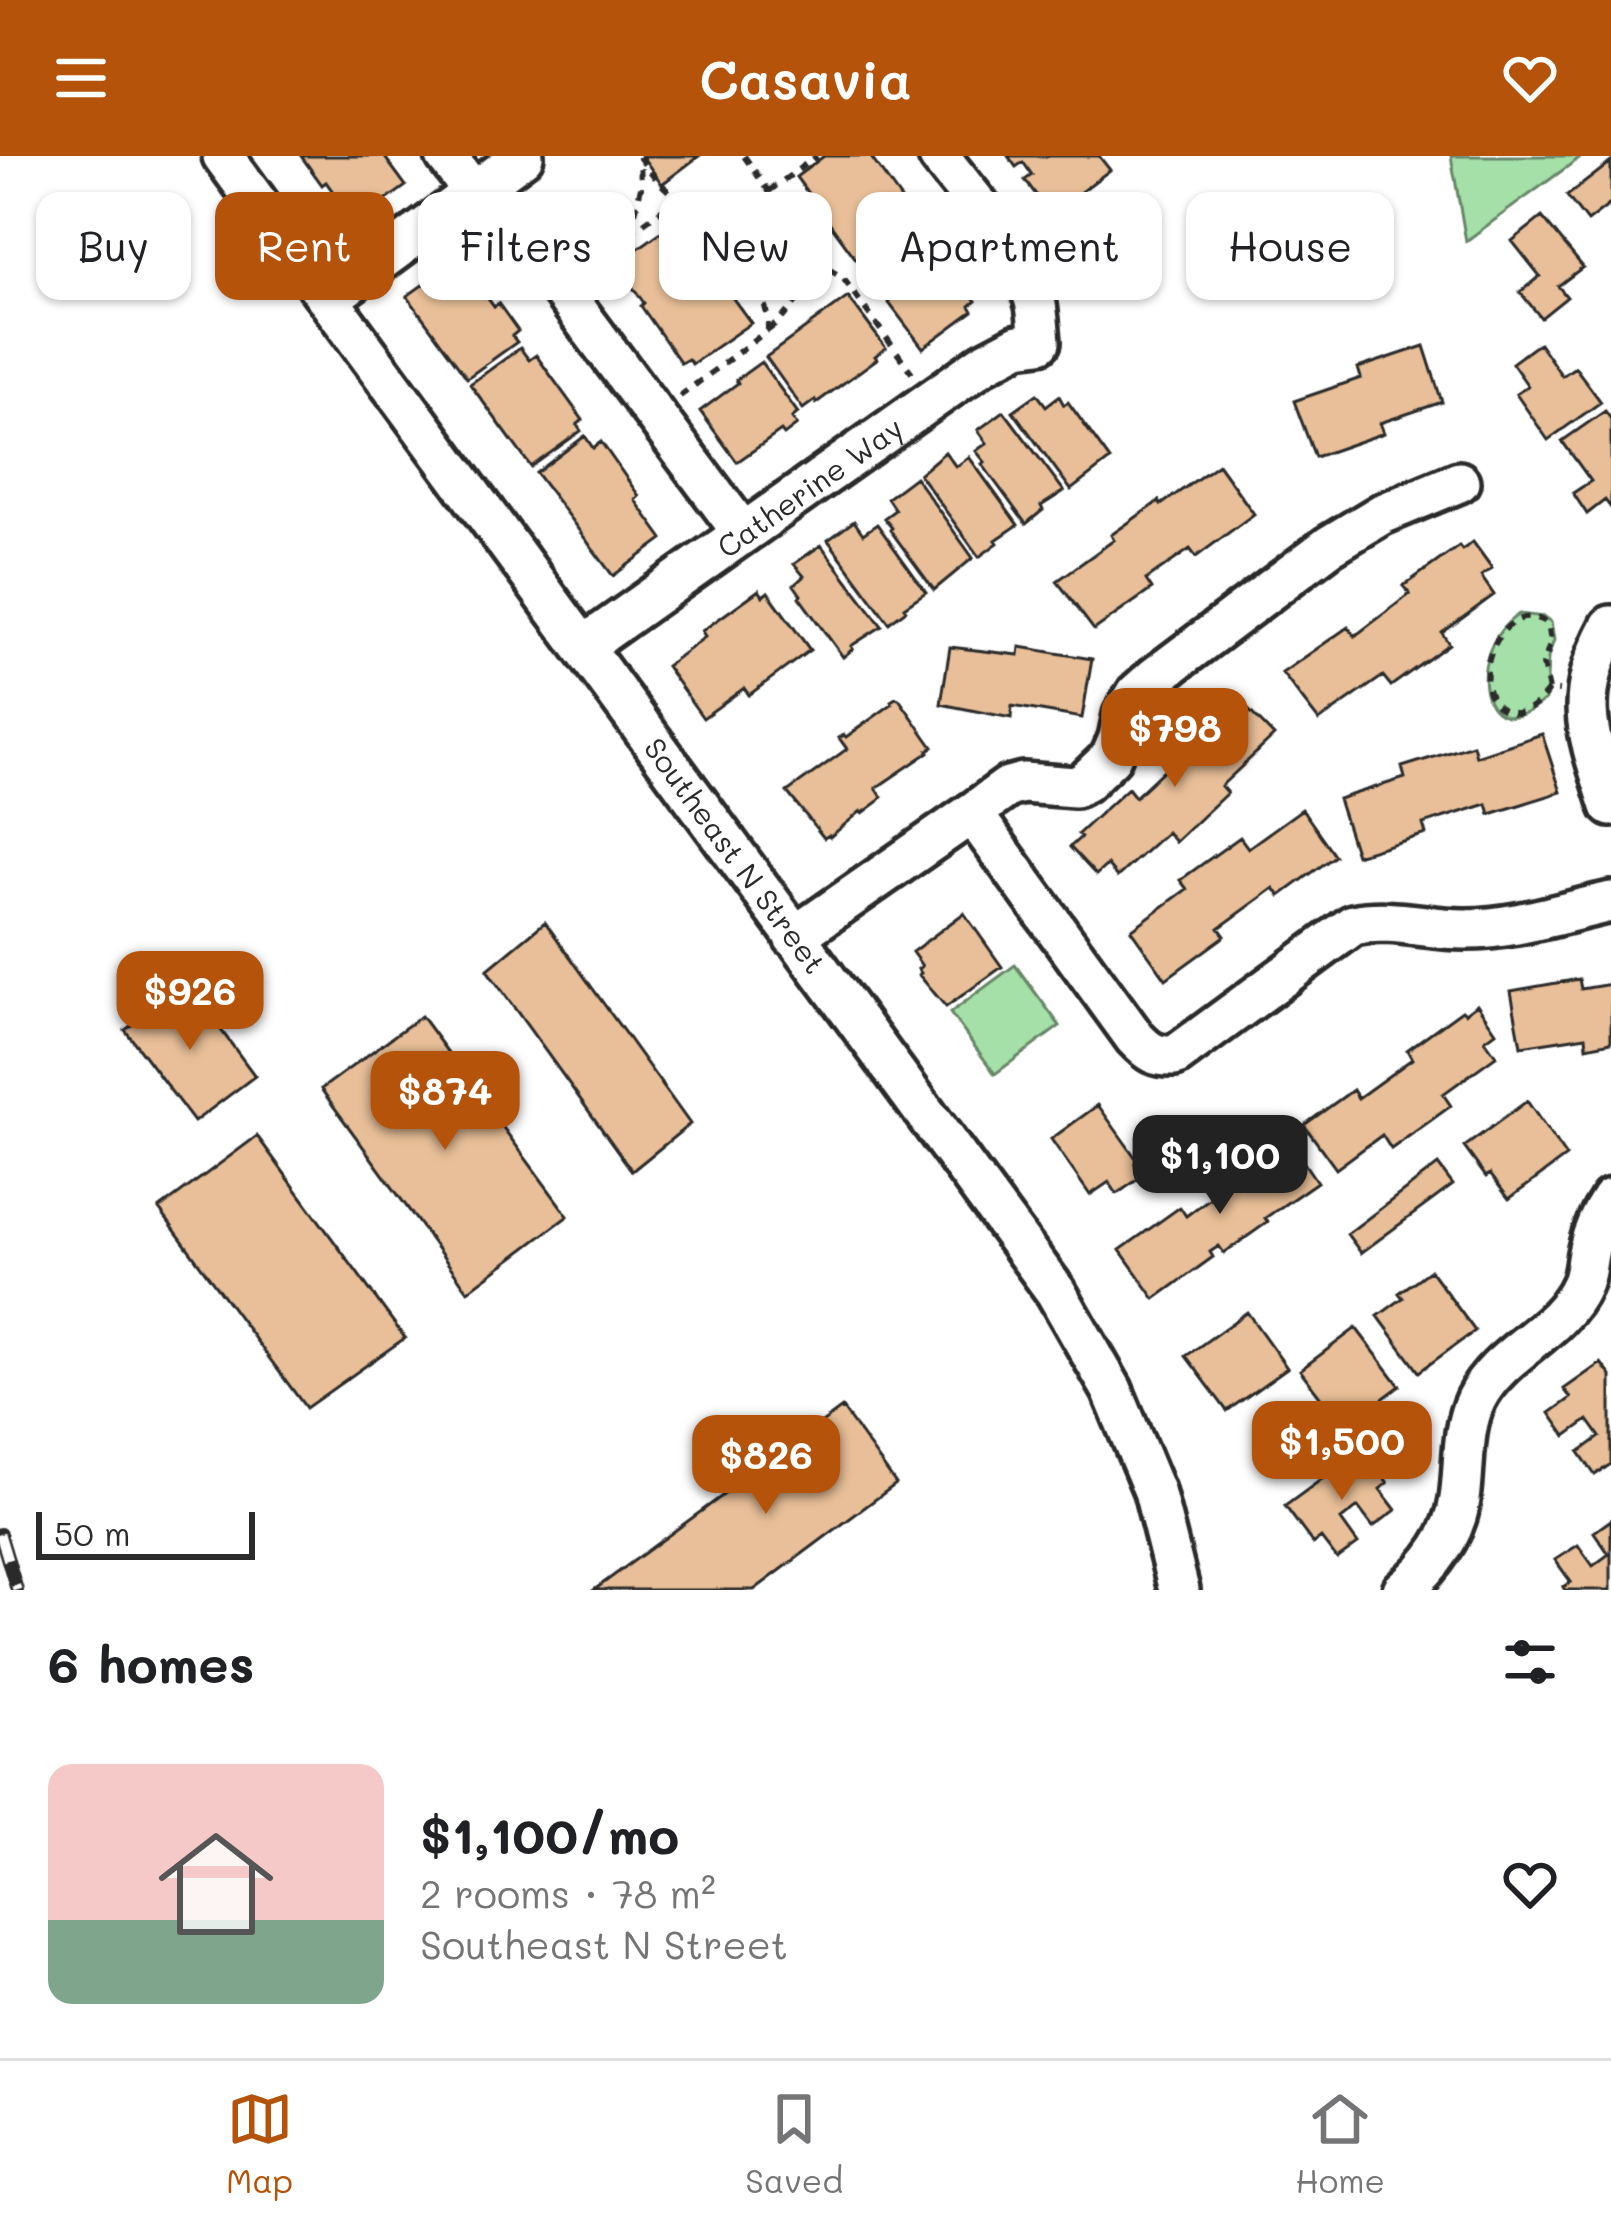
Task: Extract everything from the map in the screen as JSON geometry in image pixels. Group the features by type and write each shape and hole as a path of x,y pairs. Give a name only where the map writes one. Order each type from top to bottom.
{"street":[{"name":"Southeast N Street","path":"223,156 250,192"},
{"path":"446,156 481,192"},
{"path":"394,251 524,156"},
{"name":"Catherine Way","path":"584,646 984,363 1018,345 1040,342 1036,305 1025,275 939,156"},
{"name":"Southeast N Street","path":"331,300 1056,1292 1112,1390 1154,1491 1179,1590"},
{"path":"569,300 743,533"},
{"path":"794,937 1008,787 1023,782 1075,787 1085,782 1111,757 1124,716 1137,693 1155,677 1329,546 1382,514 1460,482"},
{"path":"1607,794 1586,728 1568,693 1611,626"},
{"path":"972,813 1135,1038 1158,1057 1175,1055 1353,925 1372,921 1466,930 1611,902"},
{"path":"1403,1590 1450,1534 1460,1503 1472,1406 1487,1378 1596,1287 1590,1243 1611,1199"}],"path":[{"path":"639,156 670,192"},
{"path":"635,214 641,187 639,156"},
{"path":"744,156 769,191 817,156"},
{"path":"832,271 843,278 932,399"},
{"path":"764,300 768,330"},
{"path":"655,415 778,322 797,300"},
{"path":"1520,618 1540,618 1548,624 1551,642 1543,665 1568,693 1519,714 1498,707 1486,683 1493,648 1507,627 1520,618"}],"green space":[{"path":"1451,156 1582,156 1466,241"},
{"path":"1519,614 1551,622 1554,640 1546,699 1524,714 1506,716 1493,708 1484,673 1501,631"},
{"path":"1015,965 1060,1026 995,1074 950,1013"}],"building":[{"path":"301,156 384,156 406,186 394,195 333,192 326,182 322,185"},
{"path":"642,156 699,156 662,184"},
{"path":"824,156 870,156 896,192 856,192 856,259 832,226 832,192 807,192 796,177"},
{"path":"1008,156 1099,156 1110,170 1081,192 1034,192 1025,180 1032,175 1023,162 1016,167"},
{"path":"1611,162 1611,208 1587,222 1567,196"},
{"path":"1542,217 1583,267 1558,286 1567,297 1541,318 1520,292 1540,276 1512,241"},
{"path":"659,233 659,300 734,300 751,323 692,364 688,359 681,363 641,306 644,303 635,290 635,250"},
{"path":"418,288 418,300 489,300 494,307 498,303 518,331 512,336 517,342 467,378 407,296"},
{"path":"848,297 886,348 803,409 766,357"},
{"path":"887,300 975,300 970,306 973,311 923,348"},
{"path":"1539,343 1562,376 1575,367 1601,402 1548,440 1516,394 1528,386 1512,363"},
{"path":"1424,346 1442,402 1380,423 1384,433 1315,457 1294,401 1361,378 1358,368"},
{"path":"520,348 529,360 536,355 583,420 577,425 581,431 531,467 470,384"},
{"path":"761,362 798,413 792,418 797,425 737,462 700,411"},
{"path":"1037,394 1046,406 1059,396 1064,405 1068,402 1110,460 1071,490 1013,411"},
{"path":"1004,411 1064,491 1041,506 1043,510 1026,524 976,451 987,443 978,430"},
{"path":"1605,411 1611,419 1611,508 1605,500 1587,514 1573,493 1591,481 1562,441"},
{"path":"585,436 593,448 601,442 663,539 613,576 536,473"},
{"path":"945,452 956,467 969,457 1018,525 979,557 919,474"},
{"path":"1218,464 1254,514 1196,557 1190,549 1146,580 1152,589 1094,630 1057,581 1114,540 1111,535"},
{"path":"915,477 973,558 934,590 884,518 895,510 887,498"},
{"path":"854,521 863,534 877,524 926,592 889,623 828,540"},
{"path":"1473,542 1492,568 1481,576 1494,595 1442,633 1449,644 1391,686 1383,676 1319,721 1282,673 1348,627 1355,636 1410,594 1403,586 1459,546 1462,550"},
{"path":"821,545 882,626 851,646 843,657 794,585 804,576 794,564"},
{"path":"759,590 763,596 768,592 810,650 749,695 744,688 703,718 666,666 705,637 702,631"},
{"path":"950,647 1019,655 1020,647 1092,659 1082,718 1012,706 1011,718 941,704"},
{"path":"1231,692 1274,736 1221,786 1227,793 1175,842 1167,832 1117,877 1107,865 1096,875 1070,847 1081,837 1078,834 1128,788 1135,797 1185,750 1178,742"},
{"path":"896,698 933,747 876,788 882,797 878,802 824,838 787,792 847,749 839,738"},
{"path":"1542,734 1561,792 1490,814 1487,804 1423,824 1426,834 1356,855 1338,799 1405,778 1402,767 1473,745 1476,756"},
{"path":"1302,809 1335,856 1280,896 1274,888 1219,928 1225,936 1166,979 1131,930 1187,889 1180,880 1240,837 1248,848"},
{"path":"964,913 1002,967 946,1007 919,975 922,966 912,952"},
{"path":"545,922 690,1124 632,1171 487,970"},
{"path":"1579,979 1581,989 1611,984 1611,1042 1587,1047 1586,1036 1521,1046 1511,991"},
{"path":"187,984 255,1076 194,1122 125,1030"},
{"path":"1477,1004 1496,1032 1485,1040 1496,1056 1443,1094 1451,1106 1391,1149 1382,1135 1336,1169 1304,1125 1353,1090 1358,1098 1412,1059 1407,1050"},
{"path":"421,1016 568,1216 468,1291 321,1089"},
{"path":"1527,1101 1566,1157 1509,1199 1464,1147"},
{"path":"1098,1105 1144,1175 1117,1194 1109,1182 1090,1195 1051,1139"},
{"path":"1283,1132 1317,1182 1224,1253 1219,1246 1210,1252 1213,1257 1155,1299 1120,1250 1180,1207 1186,1216 1229,1184 1223,1175"},
{"path":"257,1136 405,1338 306,1408 159,1209"},
{"path":"1438,1165 1453,1185 1361,1253 1347,1234"},
{"path":"1430,1270 1475,1331 1419,1372 1378,1316"},
{"path":"1247,1312 1287,1368 1227,1411 1186,1356"},
{"path":"1356,1328 1400,1386 1344,1428 1300,1370"},
{"path":"1601,1363 1611,1376 1611,1464 1595,1475 1579,1452 1600,1437 1588,1420 1566,1436 1550,1413 1571,1398 1564,1389"},
{"path":"842,1408 896,1484 754,1590 594,1590"},
{"path":"1363,1449 1388,1483 1380,1489 1396,1510 1373,1527 1358,1507 1341,1520 1358,1544 1337,1559 1321,1538 1313,1544 1285,1506"},
{"path":"1611,1520 1611,1590 1565,1590 1571,1582 1555,1560 1578,1545 1593,1566 1609,1554 1594,1532"}],"railway":[{"path":"0,1534 17,1590"}]}
